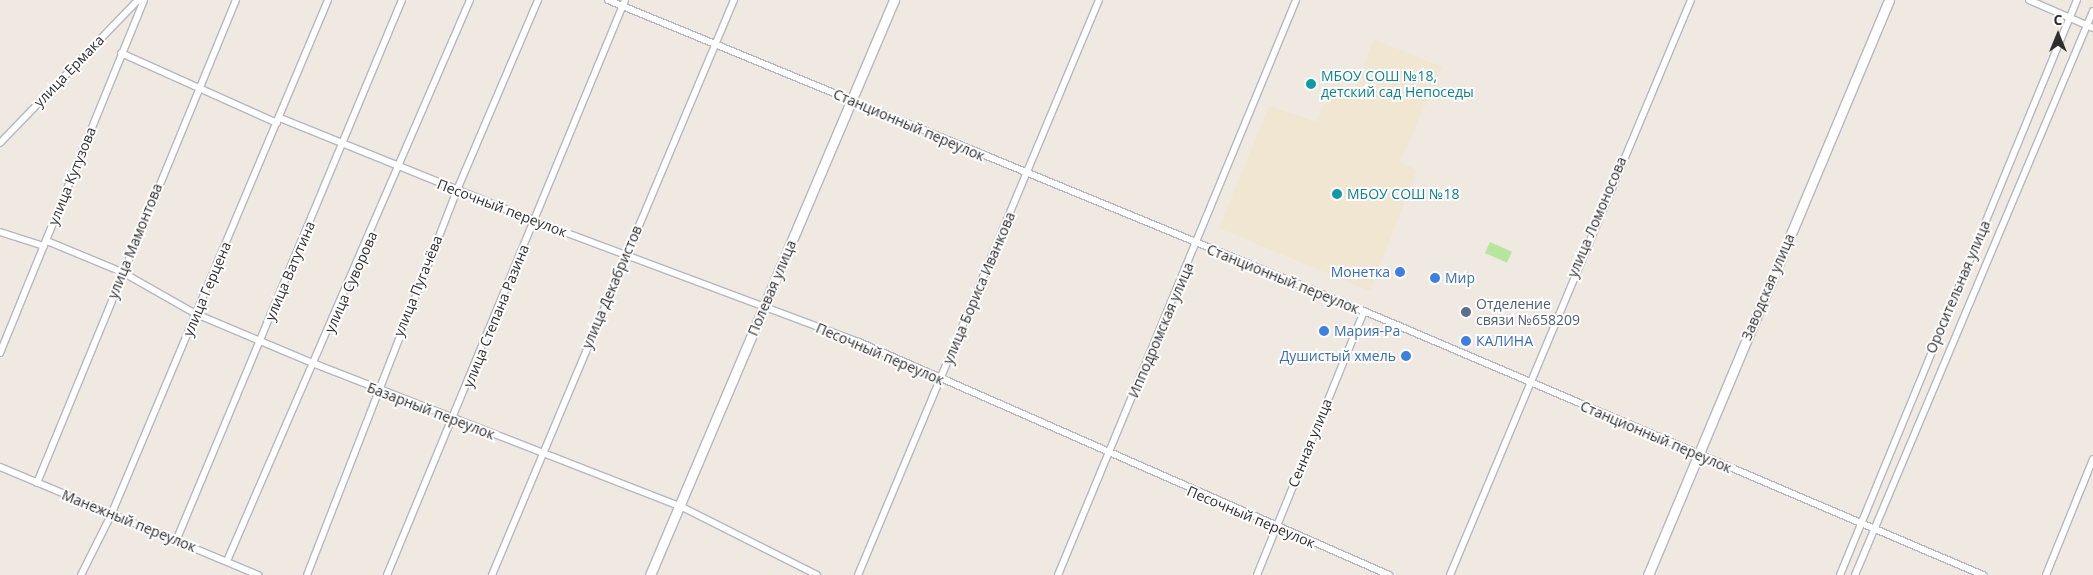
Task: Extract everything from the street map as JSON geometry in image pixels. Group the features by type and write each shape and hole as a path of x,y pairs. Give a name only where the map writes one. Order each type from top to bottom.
{"street":[{"name":"улица Ермака","path":"0,143 138,0"},
{"name":"улица Кутузова","path":"0,353 120,53 144,0"},
{"name":"улица Мамонтова","path":"37,483 198,84 236,0"},
{"name":"улица Герцена","path":"81,575 111,515 328,0"},
{"name":"улица Ватутина","path":"176,541 344,144 402,0"},
{"name":"улица Суворова","path":"227,561 401,167 470,0"},
{"name":"улица Пугачёва","path":"307,575 377,390 457,190 538,0"},
{"name":"Станционный переулок","path":"608,0 624,3 1026,175 1364,311 1527,383 1983,575"},
{"name":"улица Декабристов","path":"492,575 625,255 734,0"},
{"name":"Полевая улица","path":"650,575 894,0"},
{"name":"улица Бориса Иванкова","path":"858,575 1099,0"},
{"name":"Ипподромская улица","path":"1058,575 1296,0"},
{"name":"улица Ломоносова","path":"1450,575 1527,383 1691,0"},
{"name":"Заводская улица","path":"1648,575 1888,0"},
{"path":"2028,0 2090,27"},
{"name":"Оросительная улица","path":"1840,575 2077,0"},
{"name":"улица Степана Разина","path":"387,575 453,420 624,3"},
{"name":"Оросительная улица","path":"1855,575 2090,27 2093,11"},
{"name":"Песочный переулок","path":"120,53 198,84 278,120 344,144 535,221 859,342 1108,456 1389,575"},
{"name":"Базарный переулок","path":"0,232 45,243 122,272 196,314 314,364 453,420 680,506 817,575"},
{"name":"Сенная улица","path":"1257,575 1364,311"},
{"path":"2046,575 2093,459"},
{"name":"Манежный переулок","path":"0,467 258,575"}],"shaded area":[{"path":"1374,39 1442,67 1400,162 1417,170 1370,291 1219,228 1269,106 1316,122 1333,81 1354,90"}],"green space":[{"path":"1490,242 1512,252 1507,263 1485,253"}],"place":[{"name":"МБОУ СОШ №18, детский сад Непоседы","path":"1311,84"},
{"name":"МБОУ СОШ №18","path":"1337,194"},
{"name":"Монетка","path":"1400,272"},
{"name":"Мир","path":"1435,278"},
{"name":"Отделение связи №658209","path":"1466,312"},
{"name":"Мария-Ра","path":"1324,331"},
{"name":"КАЛИНА","path":"1466,341"},
{"name":"Душистый хмель","path":"1406,356"}]}
